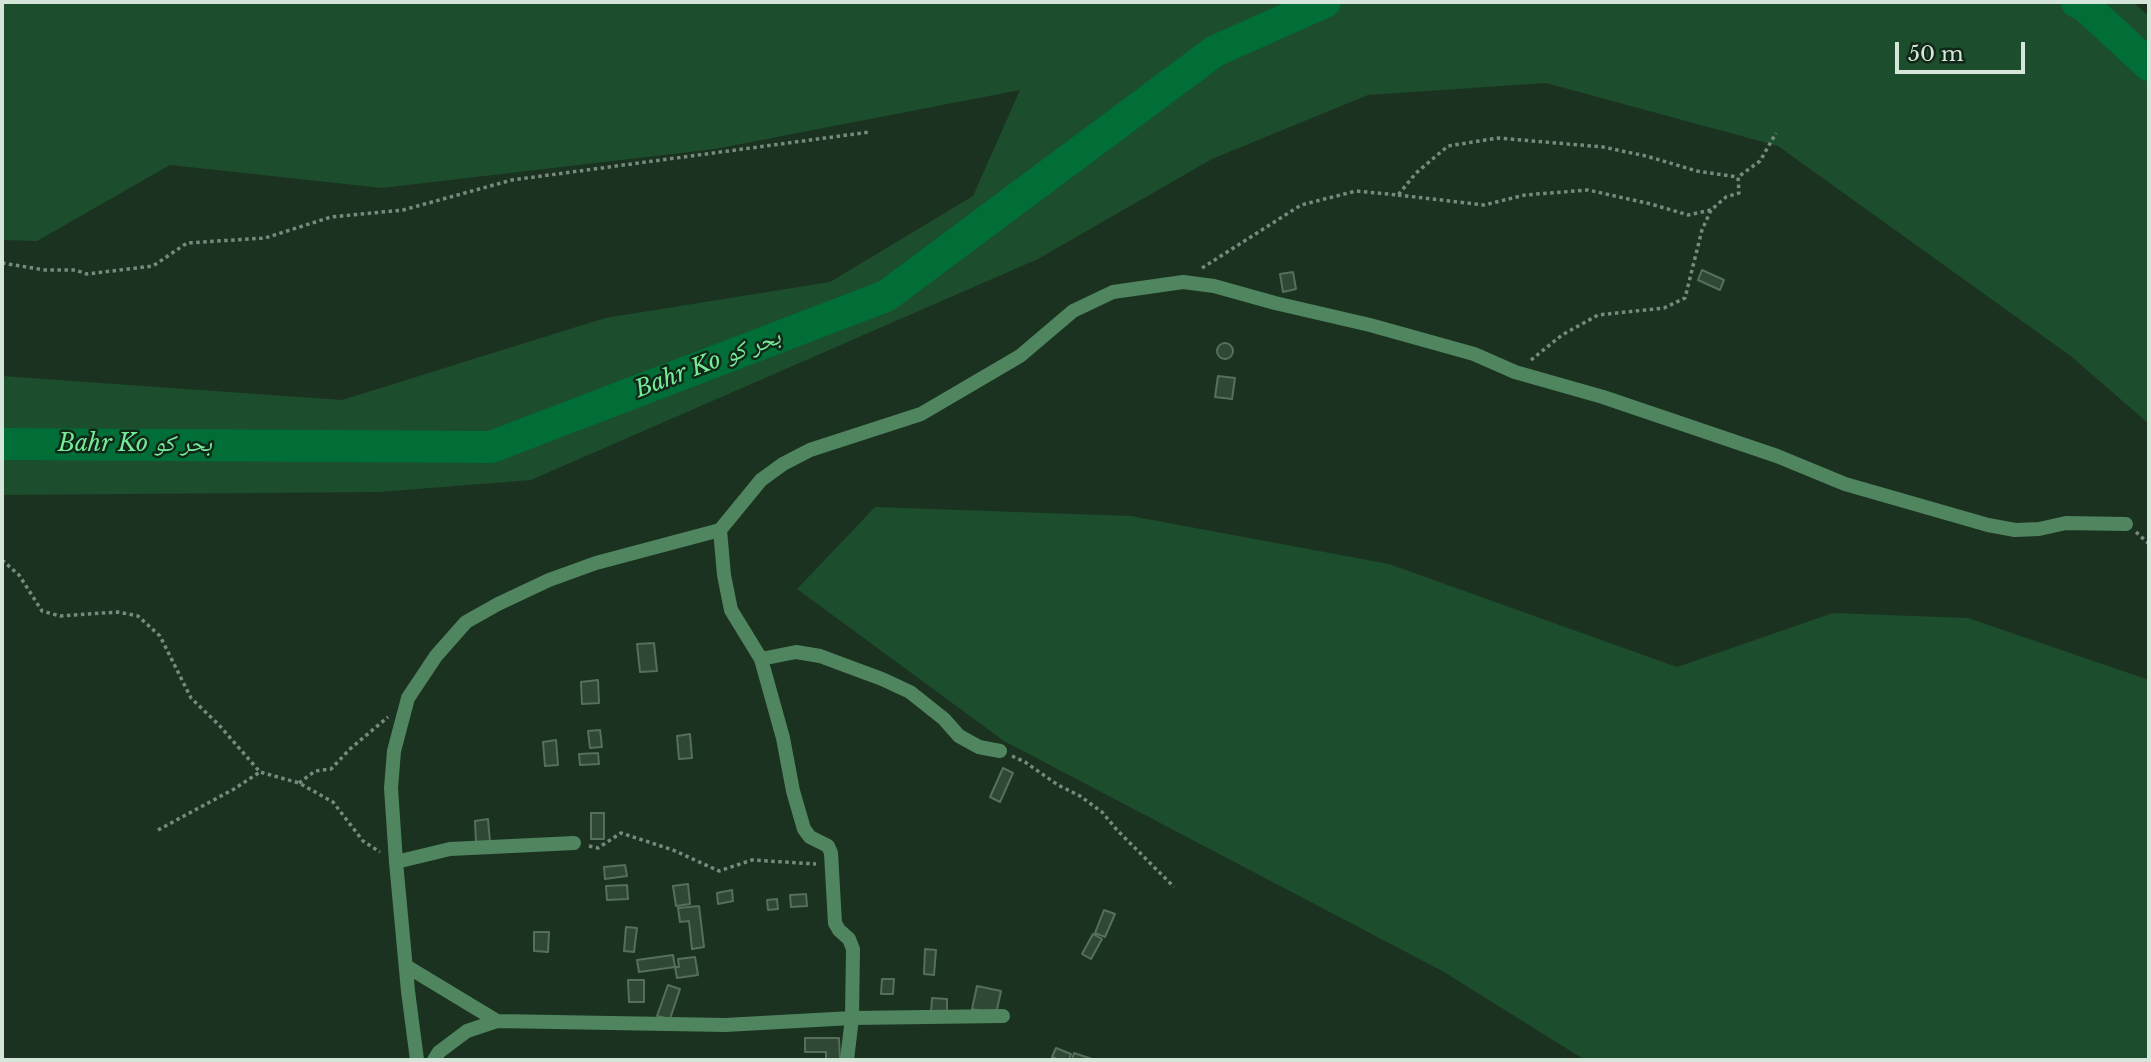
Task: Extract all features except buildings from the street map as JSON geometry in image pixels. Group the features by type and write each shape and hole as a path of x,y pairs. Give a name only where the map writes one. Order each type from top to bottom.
{"street":[{"path":"417,1060 405,966 391,788 394,751 408,698 436,656 466,622 549,580 596,563 720,530 761,480 783,464 810,450 921,414 1020,356 1073,311 1113,292 1183,282 1214,286 1420,339 1474,354 1515,372 1603,397 1777,456 1845,484 1988,525 2015,530 2039,529 2066,523 2126,524"},
{"path":"720,530 724,575 731,610 761,659 804,830 810,837 828,846 831,853 835,923 849,939 853,949 852,1018 847,1060"},
{"path":"761,659 796,652 820,656 882,679 910,692 944,719 959,736 979,747 1000,751"},
{"path":"397,863 450,849 574,843"},
{"path":"405,966 496,1021"},
{"path":"434,1060 439,1052 467,1031 496,1021 725,1025 852,1018 1003,1016"}],"path":[{"path":"2,263 45,270 75,270 86,274 153,266 187,243 265,238 331,217 403,210 512,180 870,132"},
{"path":"1398,195 1416,173 1448,146 1498,138 1603,147 1697,171 1738,177 1760,161 1776,133"},
{"path":"1515,372 1562,335 1598,315 1664,308 1685,298 1702,230 1712,210 1726,197 1739,193 1738,177"},
{"path":"1183,282 1301,205 1356,191 1484,205 1525,195 1588,190 1688,215 1712,210"},
{"path":"2,560 19,575 41,611 60,616 118,612 138,616 160,636 191,698 260,772 299,783 333,803 363,841 397,863"},
{"path":"299,783 315,771 331,769 350,748 408,698"},
{"path":"1000,751 1025,762 1102,812 1174,887"},
{"path":"158,830 260,772"},
{"path":"574,843 598,848 621,833 673,850 719,871 752,860 832,866"}],"green space":[{"path":"2,2 2133,2 2149,16 2149,424 2072,357 1778,146 1546,83 1368,95 1212,159 1038,259 531,480 380,492 2,495 2,376 342,400 605,318 830,282 973,196 1020,90 715,149 382,188 170,165 37,241 2,240"},
{"path":"875,507 1131,516 1389,564 1677,667 1833,613 1968,618 2149,680 2149,1060 1585,1060 1444,972 1004,741 797,589"}],"waterway":[{"name":"Bahr Ko بحر كو","path":"2,444 491,447 886,296 1215,51 1325,2"},
{"name":"Bahr Ko بحر كو","path":"2077,2 2083,4 2149,65"}]}
